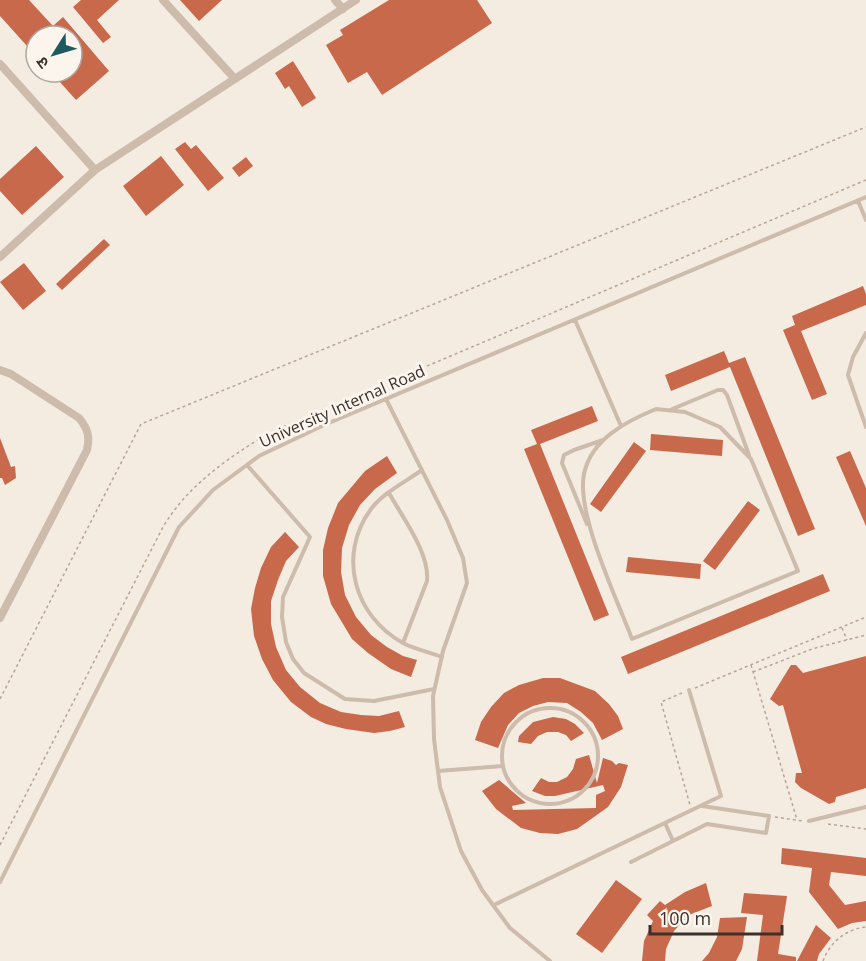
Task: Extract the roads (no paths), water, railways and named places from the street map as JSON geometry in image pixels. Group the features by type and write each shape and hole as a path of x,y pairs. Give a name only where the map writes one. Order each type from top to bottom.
{"street":[{"path":"163,0 235,79"},
{"path":"335,0 343,9"},
{"path":"0,257 95,170 356,0"},
{"path":"0,64 95,170"},
{"path":"0,370 11,374 79,418 86,425 90,436 87,450 0,618"}],"lane":[{"name":"University Internal Road","path":"0,882 179,527 213,490 259,456 314,429 866,197"},
{"path":"858,201 866,219"},
{"path":"575,320 621,426"},
{"path":"866,333 853,357 848,375 866,427"},
{"path":"606,439 564,455 562,463 632,639 798,571 751,459 727,394 723,390 718,390 669,410"},
{"path":"386,399 463,558 466,583 442,657 433,696 434,740 440,787 461,851 482,890 510,928 550,961"},
{"path":"591,533 582,488 585,471 593,452 621,426 634,418 656,409 685,412 720,427 751,459"},
{"path":"247,465 310,537 304,554 289,578 283,597 282,617 286,642 293,659 304,673 345,699 374,700 434,689"},
{"path":"422,471 371,508 360,528 352,554 354,580 368,611 383,628 403,643 442,657"},
{"path":"389,493 424,555 428,572 427,581 403,643"},
{"path":"494,905 721,796 689,690"},
{"path":"550,707 568,711 585,722 594,735 599,756 596,773 585,791 569,801 550,805 534,802 516,791 505,774 503,766 501,756 504,738 515,721 533,710 550,707"},
{"path":"438,771 503,766"},
{"path":"632,862 707,824 766,833 768,816 701,805"},
{"path":"809,822 866,807"},
{"path":"665,823 673,841"}]}
